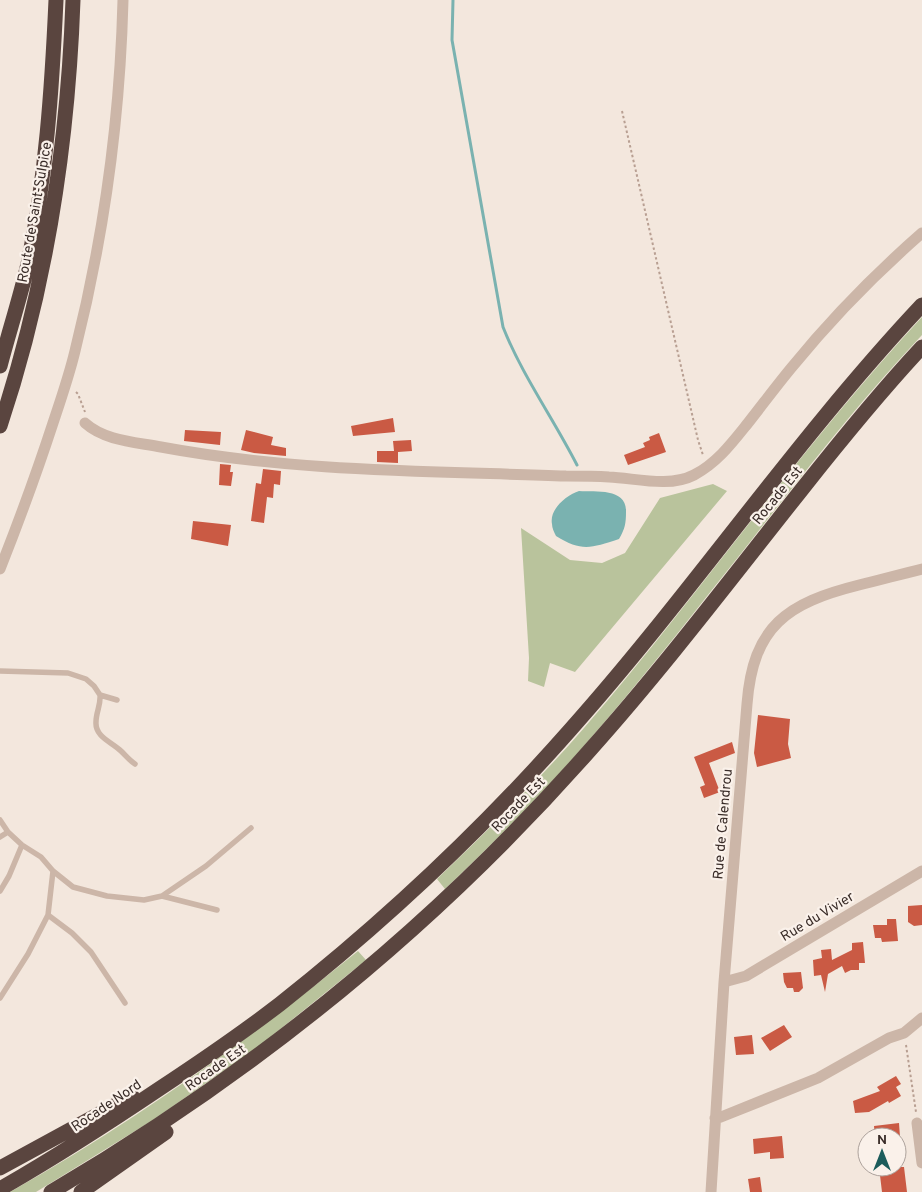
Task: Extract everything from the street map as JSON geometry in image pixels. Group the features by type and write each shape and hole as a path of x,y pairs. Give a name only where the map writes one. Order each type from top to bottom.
{"highway":[{"name":"Route de Saint-Sulpice","path":"0,366 27,264 39,197 49,114 56,0"},
{"name":"Route de Saint-Sulpice","path":"0,426 44,264 56,199 67,103 73,0"},
{"name":"Rocade Est","path":"227,1043 280,1004 366,933 476,830 528,776 573,727 661,621 824,418 897,332 922,306"},
{"name":"Rocade Est","path":"51,1192 127,1146 243,1067 316,1012 380,958 500,847 592,748 678,645 832,452 922,347"},
{"path":"0,1168 227,1043"},
{"name":"Rocade Nord","path":"0,1189 79,1143 227,1043"},
{"path":"82,1192 198,1110 243,1067"}],"street":[{"path":"0,569 31,488 75,352 101,228 116,126 122,47 123,0"},
{"path":"86,423 95,431 120,439 187,452 277,463 362,470 600,476 668,482 691,477 708,467 724,453 838,313 922,233"},
{"name":"Rue de Calendrou","path":"711,1192 724,982 748,687 751,672 765,638 780,620 809,600 837,590 922,569"},
{"name":"Rue du Vivier","path":"724,982 746,976 922,871"},
{"path":"715,1118 818,1078 889,1038 904,1033 922,1018"},
{"path":"917,1123 922,1163"}],"lane":[{"path":"0,671 68,673 86,680 94,686 100,695 96,729 135,764"},
{"path":"100,695 117,700"},
{"path":"0,820 8,832 22,845 41,857 53,871 73,886 107,896 144,900 162,896 206,866 251,828"},
{"path":"0,837 8,832"},
{"path":"0,891 9,876 22,845"},
{"path":"0,998 28,954 48,915 53,871"},
{"path":"162,896 217,910"},
{"path":"48,915 72,933 91,952 125,1003"}],"path":[{"path":"622,111 698,440 708,467"},
{"path":"66,384 78,394 85,413 86,423"},
{"path":"904,1033 917,1123"}],"green space":[{"path":"922,317 922,335 840,428 622,701 528,807 445,889 437,879 549,767 584,728 669,626 834,417"},
{"path":"713,484 727,491 575,672 550,663 544,687 528,681 529,658 521,528 570,560 602,563 625,553 660,498"},
{"path":"358,951 366,960 258,1047 153,1120 36,1192 10,1192 101,1137 189,1079 274,1017"}],"water":[{"path":"579,491 610,493 622,499 625,504 626,519 619,539 587,547 573,544 556,536 552,526 553,513 564,499"}],"building":[{"path":"393,418 395,432 353,436 351,426"},
{"path":"185,430 221,432 220,445 184,441"},
{"path":"246,430 273,437 271,445 286,448 286,456 241,450"},
{"path":"659,433 666,452 628,465 624,455 645,447 643,443 650,440 649,437"},
{"path":"411,440 412,451 398,452 398,463 377,462 377,451 394,451 393,441"},
{"path":"220,464 231,465 230,472 233,472 231,486 219,485"},
{"path":"263,469 281,471 280,485 274,484 273,498 267,497 264,523 251,521 256,483 261,484"},
{"path":"193,521 231,525 228,546 191,539"},
{"path":"758,715 790,719 788,744 791,758 757,767 754,753"},
{"path":"732,742 735,753 709,763 720,792 704,798 700,787 705,785 694,757"},
{"path":"922,905 922,925 914,926 908,922 908,906"},
{"path":"887,919 896,919 898,941 882,942 881,938 875,938 873,925 887,925"},
{"path":"863,942 865,963 859,963 859,970 851,970 845,973 842,966 828,974 825,992 821,975 814,976 813,960 822,958 821,950 831,949 832,960 852,950 852,943"},
{"path":"801,972 803,988 799,992 794,992 793,988 787,988 783,973"},
{"path":"784,1025 792,1037 770,1051 761,1038"},
{"path":"752,1035 754,1054 736,1055 734,1037"},
{"path":"896,1076 901,1084 896,1087 901,1096 869,1112 855,1113 853,1101 880,1091 877,1087"},
{"path":"899,1123 899,1127 874,1127"},
{"path":"782,1136 784,1158 770,1159 770,1152 754,1154 753,1139"},
{"path":"760,1177 762,1192 750,1192 748,1179"},
{"path":"880,1177 905,1177 907,1192 882,1192"}],"waterway":[{"path":"453,0 452,40 503,327 528,379 577,465"}]}
